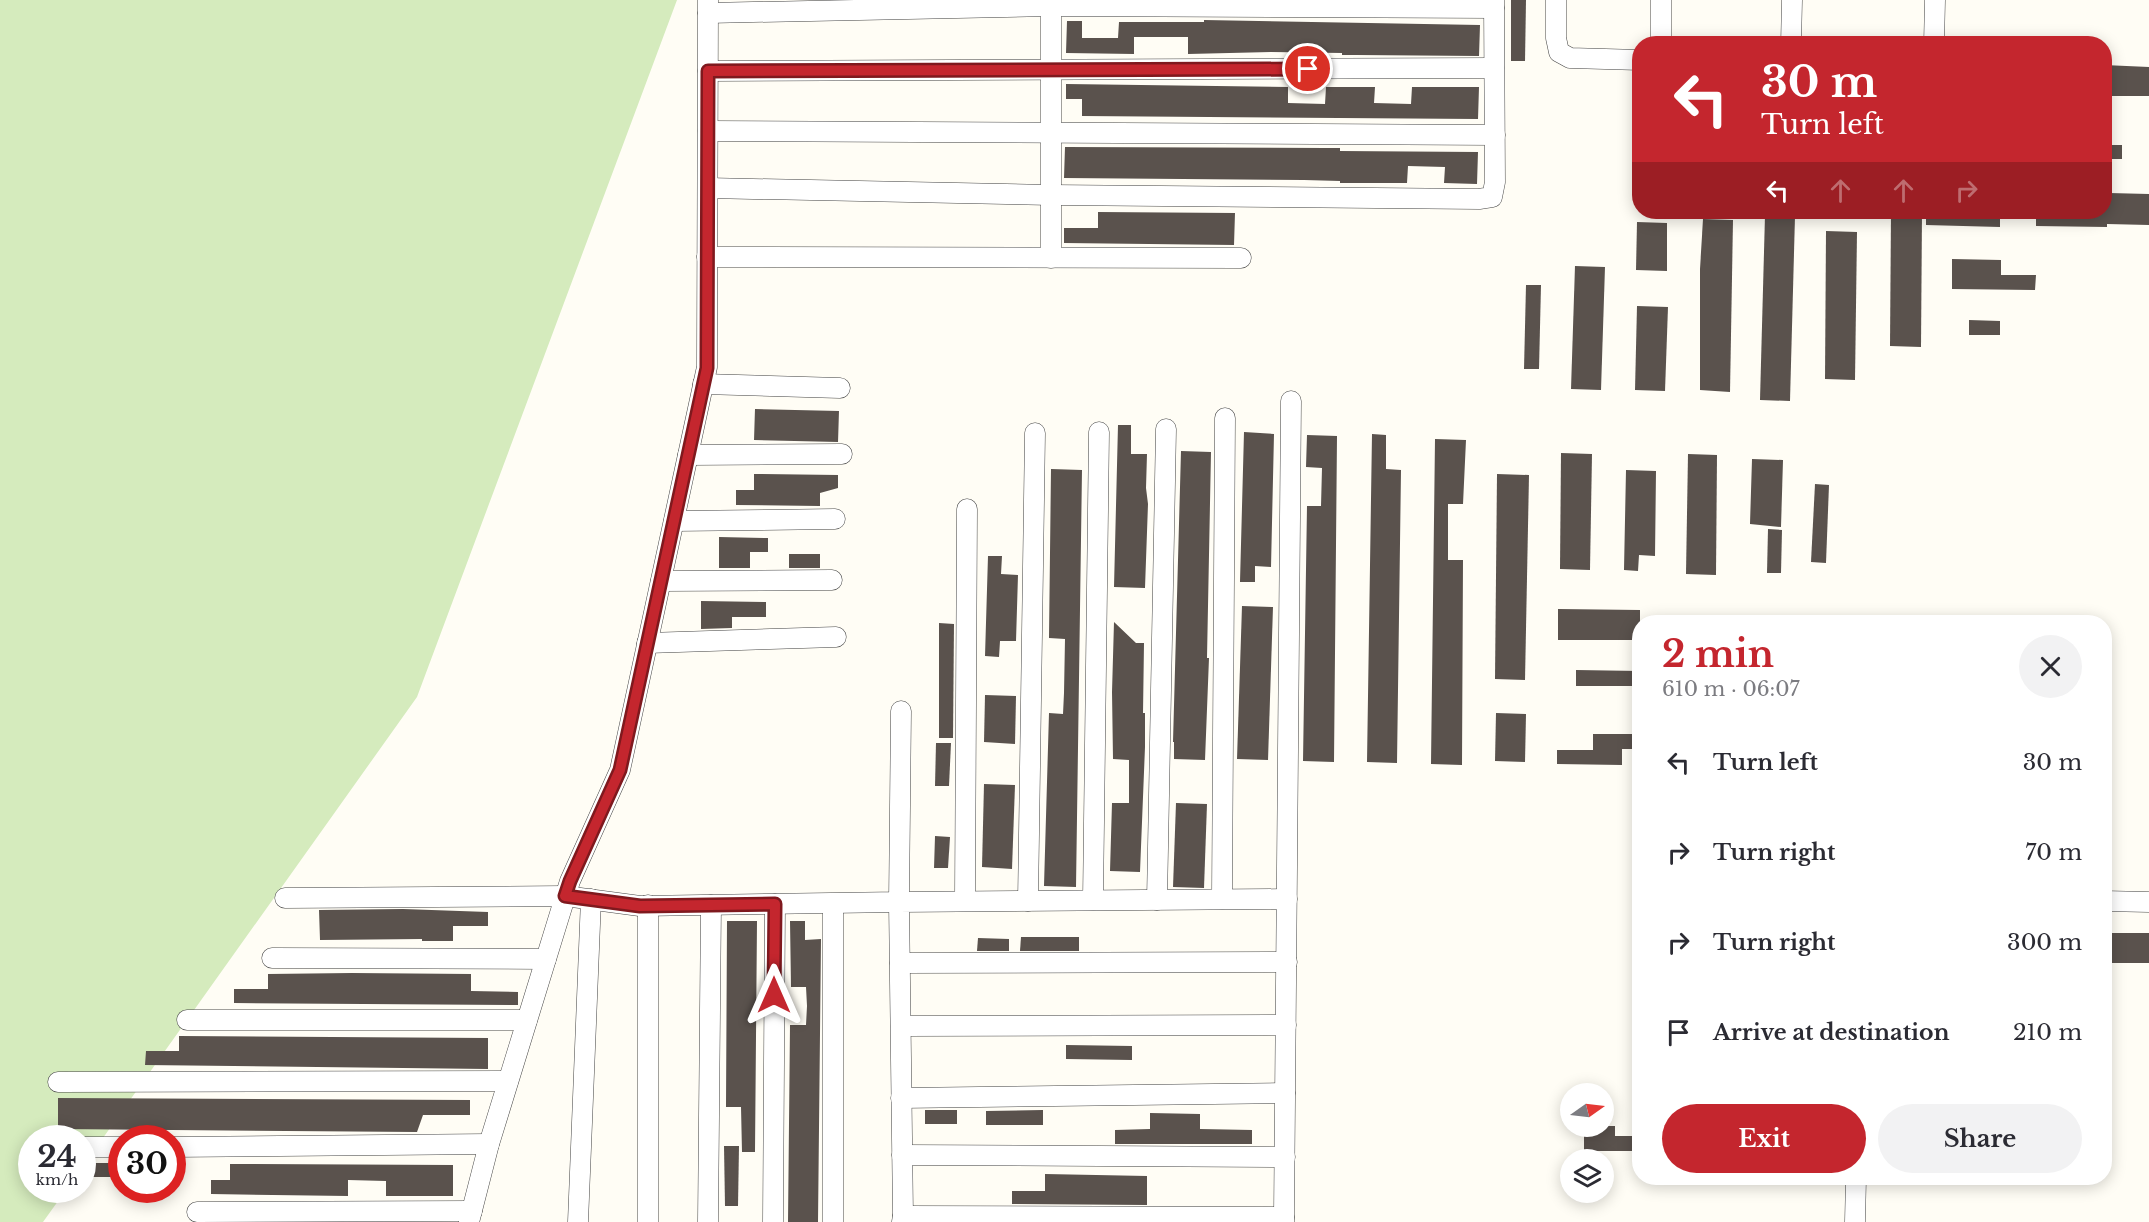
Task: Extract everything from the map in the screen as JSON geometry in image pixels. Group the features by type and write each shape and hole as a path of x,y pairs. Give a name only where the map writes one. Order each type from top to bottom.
{"street":[{"path":"1556,0 1556,38 1559,52 1570,58 1632,60"},
{"path":"1661,0 1661,36"},
{"path":"1791,36 1792,0"},
{"path":"1934,36 1935,0"},
{"path":"1051,3 1051,258"},
{"path":"197,1212 470,1216 489,1144 570,881 620,770 707,368 708,7 1051,3 1494,4 1495,182 1492,197 1479,199 1051,195 708,188"},
{"path":"708,71 1494,68"},
{"path":"708,131 1495,135"},
{"path":"707,257 1241,258"},
{"path":"703,384 840,388"},
{"path":"901,711 902,1219 1284,1219 1291,401"},
{"path":"1222,899 1225,418"},
{"path":"1158,900 1166,429"},
{"path":"1093,900 1099,432"},
{"path":"1028,901 1035,434"},
{"path":"688,455 842,454"},
{"path":"965,901 967,509"},
{"path":"674,521 835,519"},
{"path":"660,581 832,580"},
{"path":"647,643 836,637"},
{"path":"285,898 565,896 648,905 1287,899"},
{"path":"578,1222 591,899"},
{"path":"2112,901 2149,902"},
{"path":"773,1222 775,904"},
{"path":"833,904 833,1222"},
{"path":"648,905 648,1222"},
{"path":"708,1222 711,905"},
{"path":"272,958 546,959"},
{"path":"900,963 1287,962"},
{"path":"186,1020 527,1020"},
{"path":"901,1026 1286,1025"},
{"path":"58,1082 508,1081"},
{"path":"901,1098 1286,1093"},
{"path":"186,1147 489,1144"},
{"path":"902,1155 1285,1157"},
{"path":"1855,1222 1856,1185"}],"green space":[{"path":"0,0 677,0 417,697 112,1125 108,1125 108,1131 96,1148 96,1125 18,1125 18,1203 57,1203 43,1222 0,1222"}],"building":[{"path":"1511,0 1526,0 1525,61 1511,61"},
{"path":"1204,20 1480,25 1479,56 1271,52 1188,54 1188,37 1134,37 1134,54 1066,53 1067,21 1082,21 1082,38 1118,38 1119,22 1204,22"},
{"path":"2112,65 2149,67 2149,96 2112,96"},
{"path":"1066,84 1288,87 1288,103 1325,104 1326,87 1375,87 1374,103 1411,104 1412,87 1479,87 1478,119 1082,116 1082,99 1066,99"},
{"path":"2112,145 2122,145 2122,159 2112,159"},
{"path":"1065,147 1340,148 1340,151 1478,152 1477,184 1444,183 1445,167 1408,166 1407,183 1064,178"},
{"path":"2112,193 2149,194 2149,225 2036,226 2036,219 2112,219"},
{"path":"1098,212 1235,213 1234,245 1064,243 1064,228 1098,228"},
{"path":"1703,219 1733,220 1730,392 1700,390 1700,269"},
{"path":"1765,219 1795,219 1790,401 1760,400"},
{"path":"1891,219 1922,219 1921,347 1890,346"},
{"path":"1926,219 2000,219 2000,227 1926,225"},
{"path":"1637,222 1667,223 1667,271 1636,270"},
{"path":"1826,231 1857,232 1855,380 1825,379"},
{"path":"1952,259 2001,260 2001,275 2036,275 2035,290 1952,289"},
{"path":"1575,266 1605,267 1601,390 1571,389"},
{"path":"1526,285 1541,285 1539,369 1524,369"},
{"path":"1637,306 1668,307 1665,391 1635,390"},
{"path":"1969,320 2000,321 2000,335 1969,335"},
{"path":"755,409 839,411 838,442 754,440"},
{"path":"1118,425 1131,425 1131,454 1147,454 1145,588 1114,587"},
{"path":"1244,432 1274,434 1271,567 1255,566 1255,582 1240,582"},
{"path":"1372,434 1386,435 1386,469 1401,470 1397,763 1367,762"},
{"path":"1307,435 1337,436 1334,762 1303,761 1307,506 1321,506 1322,468 1306,467"},
{"path":"1435,439 1466,440 1463,504 1448,504 1448,560 1463,560 1462,765 1431,764"},
{"path":"1181,451 1211,452 1207,658 1209,658 1205,760 1174,759"},
{"path":"1561,453 1592,454 1590,570 1560,569"},
{"path":"1688,454 1717,455 1716,575 1686,574"},
{"path":"1752,459 1783,460 1781,527 1750,524"},
{"path":"1051,469 1082,470 1076,887 1044,886 1049,713 1063,714 1065,639 1049,638"},
{"path":"1626,470 1656,471 1655,556 1639,555 1638,571 1624,570"},
{"path":"754,474 838,475 838,488 820,493 820,506 736,505 736,490 754,490"},
{"path":"1497,474 1529,475 1525,680 1495,679"},
{"path":"1815,484 1829,485 1826,563 1811,562"},
{"path":"1768,529 1782,530 1781,573 1767,573"},
{"path":"719,537 768,538 768,552 750,552 750,568 719,568"},
{"path":"789,554 820,554 820,568 789,568"},
{"path":"988,556 1002,556 1001,574 1018,575 1016,641 1000,641 999,657 985,656"},
{"path":"701,601 766,602 766,617 732,617 732,628 701,629"},
{"path":"1242,606 1273,607 1268,760 1237,759"},
{"path":"1558,609 1640,610 1640,615 1632,615 1632,640 1558,640"},
{"path":"1114,622 1136,643 1144,643 1145,747 1140,872 1110,871 1112,803 1129,803 1129,760 1113,759"},
{"path":"939,623 954,624 953,738 939,738"},
{"path":"1576,670 1632,671 1632,686 1576,686"},
{"path":"985,695 1016,696 1015,744 984,742"},
{"path":"1496,713 1526,714 1525,762 1495,761"},
{"path":"1593,734 1632,734 1632,749 1622,749 1622,765 1557,764 1557,750 1593,750"},
{"path":"936,743 951,743 949,786 935,786"},
{"path":"984,784 1015,785 1012,869 982,867"},
{"path":"1176,803 1207,804 1204,888 1173,887"},
{"path":"935,836 950,837 948,868 934,868"},
{"path":"403,909 488,912 488,926 453,926 453,941 320,940 319,910"},
{"path":"727,921 757,921 755,1152 742,1152 741,1107 726,1107"},
{"path":"790,921 805,921 805,940 821,939 818,1222 788,1222 790,1025 806,1025 807,1006 806,987 791,987"},
{"path":"2112,933 2149,933 2149,963 2112,963"},
{"path":"1021,937 1079,937 1079,951 1020,951"},
{"path":"978,938 1009,939 1009,951 977,951"},
{"path":"268,974 471,974 471,991 518,992 518,1005 234,1003 234,989 268,989"},
{"path":"179,1036 488,1038 488,1069 145,1065 146,1051 179,1051"},
{"path":"1066,1045 1132,1046 1132,1060 1066,1059"},
{"path":"58,1098 470,1100 470,1115 423,1115 417,1132 186,1130 186,1125 108,1125 108,1129 96,1129 96,1125 58,1125"},
{"path":"925,1110 957,1110 957,1124 925,1124"},
{"path":"1043,1110 1043,1125 986,1125 986,1111"},
{"path":"1150,1113 1200,1114 1200,1129 1252,1130 1252,1144 1115,1144 1115,1130 1150,1129"},
{"path":"1615,1126 1615,1136 1632,1136 1632,1151 1584,1149 1584,1137 1614,1137"},
{"path":"724,1146 739,1146 738,1206 725,1206"},
{"path":"96,1163 108,1163 108,1177 96,1177"},
{"path":"230,1164 453,1165 453,1196 386,1196 386,1181 348,1180 348,1196 211,1194 211,1180 230,1180"},
{"path":"1045,1174 1147,1176 1147,1205 1012,1204 1012,1191 1045,1191"}],"route":[{"path":"774,995 775,904 640,906 565,896 620,770 707,368 708,71 1308,69"}]}
